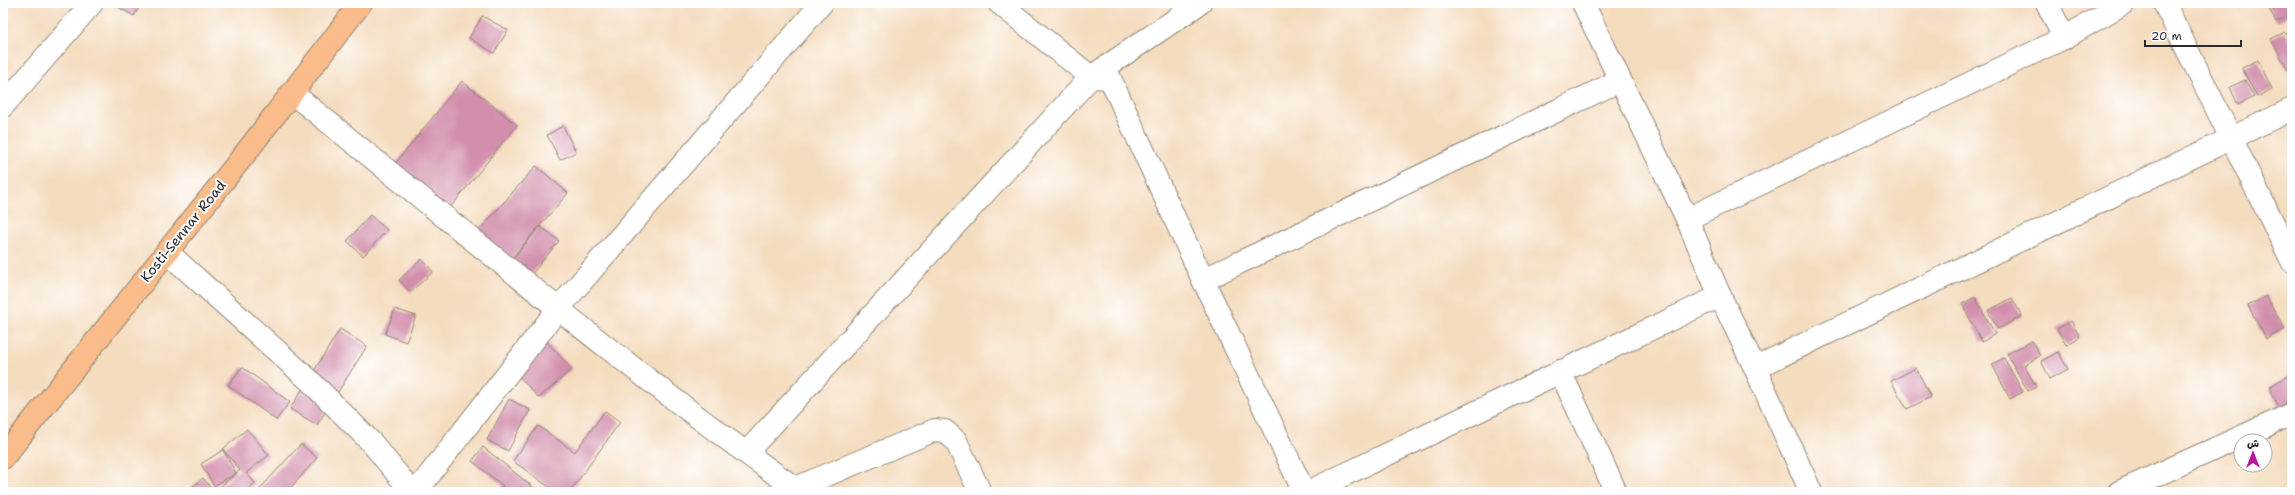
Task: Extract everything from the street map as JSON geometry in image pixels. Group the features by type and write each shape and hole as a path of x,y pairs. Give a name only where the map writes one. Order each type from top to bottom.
{"highway":[{"name":"Kosti-Sennar Road","path":"3,458 167,252 361,3"}],"street":[{"path":"3,106 92,3"},
{"path":"416,492 558,309 822,3"},
{"path":"999,3 1091,77 1110,78 1203,280 1304,492"},
{"path":"746,454 1091,77 1200,3"},
{"path":"1583,3 1619,81 1687,219 1720,296 1755,368 1810,492"},
{"path":"2047,3 2064,38"},
{"path":"1687,219 2064,38 2124,3"},
{"path":"2164,3 2292,261"},
{"path":"1203,280 1619,81"},
{"path":"292,92 558,309 746,454 790,490 935,430 945,431 956,441 980,492"},
{"path":"1755,368 2292,109"},
{"path":"167,252 309,380 372,443 412,492"},
{"path":"1308,492 1720,296"},
{"path":"1560,371 1616,492"},
{"path":"2119,492 2292,414"}],"building":[{"path":"111,3 142,3 134,16"},
{"path":"2266,3 2288,3 2292,14 2276,22"},
{"path":"482,16 508,30 494,53 469,38"},
{"path":"2285,32 2292,44 2292,78 2271,39"},
{"path":"2258,60 2272,89 2257,97 2242,68"},
{"path":"2245,80 2254,97 2238,105 2230,87"},
{"path":"462,81 517,125 445,214 390,170"},
{"path":"563,126 576,152 560,160 547,135"},
{"path":"536,166 568,193 505,266 472,238"},
{"path":"370,215 387,230 363,256 347,241"},
{"path":"540,226 559,241 526,281 507,266"},
{"path":"422,259 433,272 410,292 399,280"},
{"path":"2266,296 2285,329 2266,339 2248,306"},
{"path":"1975,297 1995,334 1982,342 1962,304"},
{"path":"2012,298 2022,316 1998,329 1988,311"},
{"path":"395,309 416,316 406,342 385,334"},
{"path":"2071,321 2080,337 2066,345 2057,329"},
{"path":"340,329 367,346 317,425 290,409"},
{"path":"546,341 572,369 539,398 513,370"},
{"path":"2032,341 2040,356 2024,365 2036,387 2028,391 2007,354"},
{"path":"2058,352 2068,369 2050,379 2041,361"},
{"path":"2004,358 2023,392 2010,399 1992,364"},
{"path":"242,367 290,402 276,420 228,385"},
{"path":"1916,368 1931,397 1907,409 1891,381"},
{"path":"2292,374 2292,401 2279,407 2269,387"},
{"path":"509,399 530,410 508,451 487,440"},
{"path":"605,411 620,422 570,492 556,492 513,461 538,426 575,452"},
{"path":"247,429 269,455 246,473 255,483 244,492 214,492 240,470 223,449"},
{"path":"301,444 317,458 287,492 257,492"},
{"path":"483,447 539,492 498,492 503,486 472,461"},
{"path":"223,450 236,473 214,486 201,464"},
{"path":"203,478 214,492 186,492"}]}
